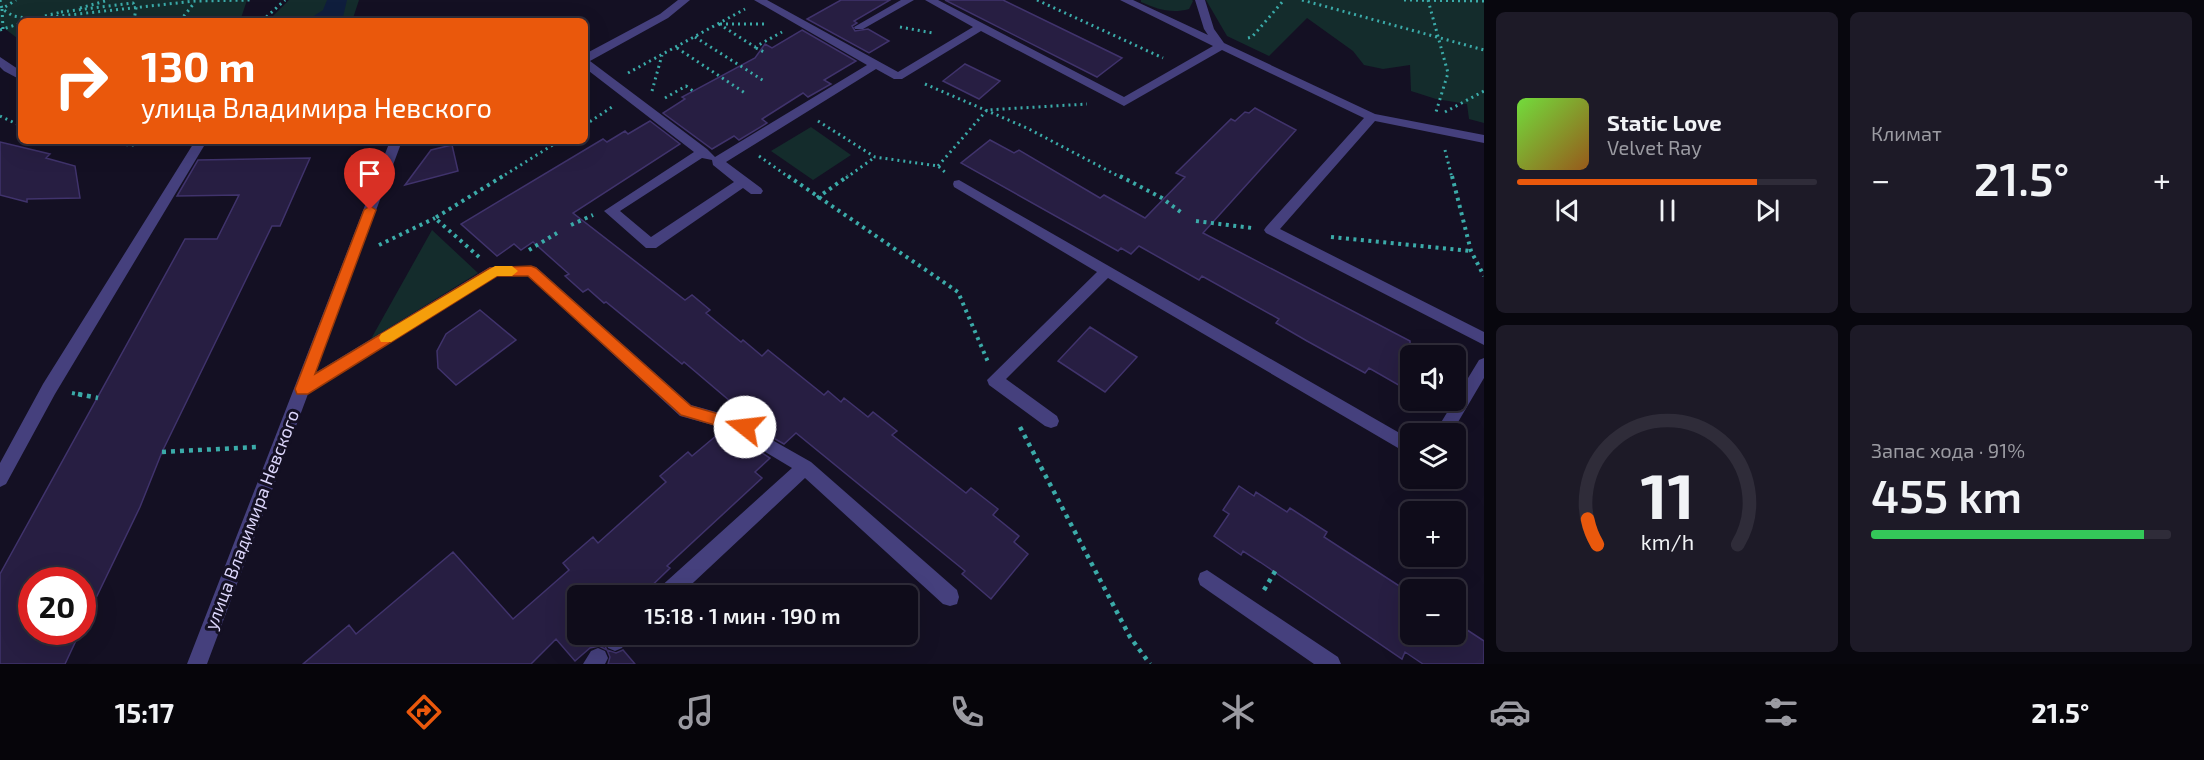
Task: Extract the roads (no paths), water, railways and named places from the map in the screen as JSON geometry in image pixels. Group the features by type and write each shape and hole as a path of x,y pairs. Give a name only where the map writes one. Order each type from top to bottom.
{"street":[{"path":"588,59 664,16 685,0"},
{"path":"760,0 898,77 981,27"},
{"path":"859,27 909,0"},
{"path":"930,0 1124,102 1221,46"},
{"path":"1125,0 1372,117 1484,139"},
{"path":"1197,17 1200,0"},
{"path":"1168,19 1197,17 1221,46"},
{"path":"0,60 8,69 18,74"},
{"path":"588,64 756,191"},
{"path":"717,162 875,65"},
{"path":"1372,117 1271,230 1484,339"},
{"path":"0,479 49,389 199,144"},
{"name":"улица Владимира Невского","path":"197,664 394,144"},
{"path":"704,152 611,211 651,244 743,182"},
{"path":"958,184 1400,442"},
{"path":"303,389 495,271 531,271 687,411 745,427"},
{"path":"1050,421 995,380 1107,271"},
{"path":"1449,423 1484,364"},
{"path":"758,439 805,467 951,597"},
{"path":"677,585 805,467"},
{"path":"1207,579 1331,664"}],"water":[{"path":"327,0 347,0 343,18 311,18 323,10"}]}
